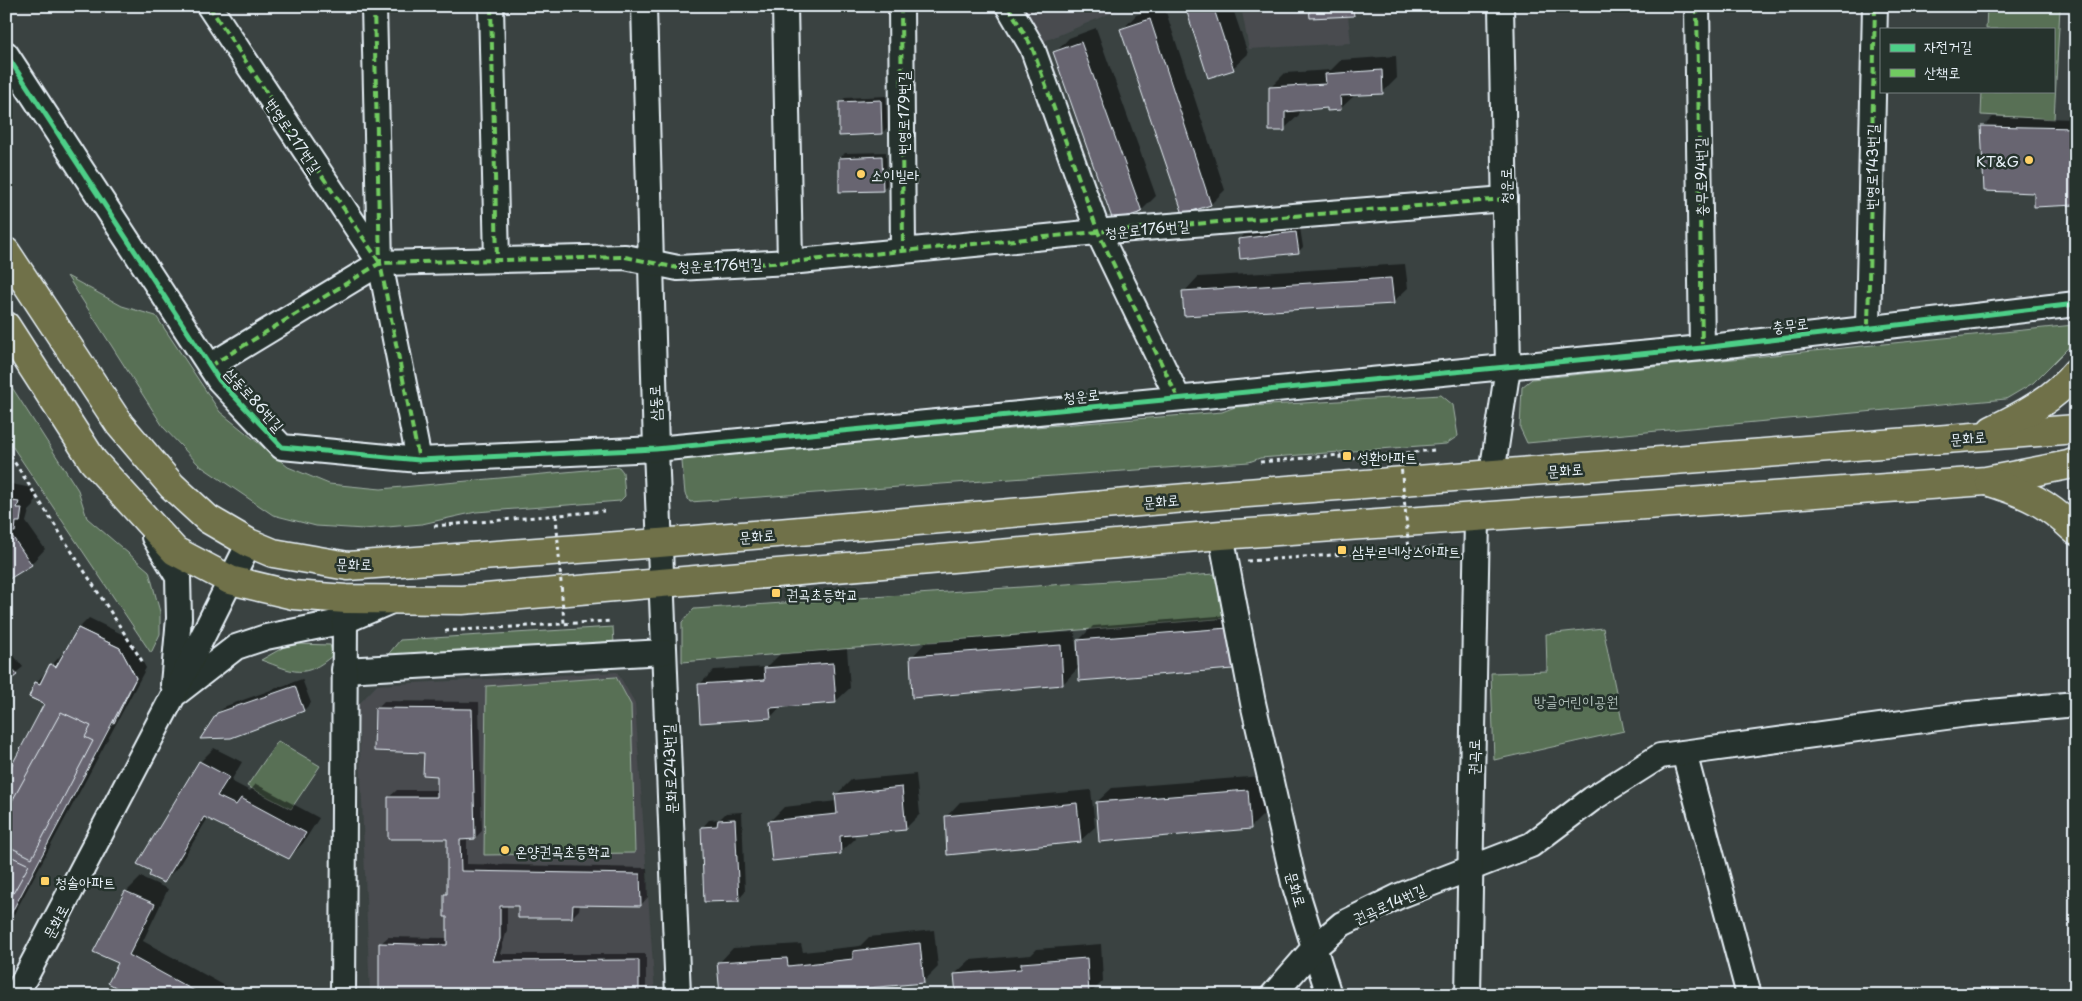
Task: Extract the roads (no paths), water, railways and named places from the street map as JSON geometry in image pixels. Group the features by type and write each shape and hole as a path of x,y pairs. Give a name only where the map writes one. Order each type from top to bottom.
{"main road":[{"name":"문화로","path":"6,252 120,425 172,486 208,519 249,543 273,553 348,566 659,543 1492,474 2076,429"},
{"path":"6,326 93,461 175,551 230,580 293,595 394,600 462,600 1221,535 1477,519 1986,481 2076,462"},
{"path":"1980,436 2022,415 2063,388 2076,372"},
{"path":"1986,481 2028,494 2055,511 2076,531"}],"street":[{"name":"번영로217번길","path":"209,6 380,263"},
{"path":"374,6 380,263 419,460"},
{"path":"492,6 497,260"},
{"name":"삼동로","path":"644,6 659,543"},
{"path":"785,6 790,262"},
{"name":"번영로179번길","path":"901,6 903,250"},
{"path":"1008,6 1032,47 1098,232 1178,398"},
{"name":"청운로","path":"1492,474 1508,366 1501,6"},
{"name":"충무로94번길","path":"1697,6 1702,348"},
{"name":"번영로143번길","path":"1868,327 1875,6"},
{"name":"삼동로86번길","path":"6,54 219,380 282,447 419,460 656,450"},
{"name":"청운로176번길","path":"651,262 678,268 790,262 1098,232 1505,199"},
{"path":"210,366 380,263 625,257 651,262"},
{"name":"충무로","path":"1508,366 1702,348 2076,304"},
{"name":"청운로","path":"656,450 1178,398 1266,392 1508,366"},
{"path":"136,508 178,577 179,618 172,696"},
{"name":"권곡로","path":"1468,995 1477,519"},
{"name":"문화로","path":"1221,535 1255,712 1294,883 1314,948"},
{"name":"문화로","path":"16,995 172,696 249,543"},
{"name":"문화로243번길","path":"659,543 678,995"},
{"path":"172,696 236,647 266,637 345,622 394,600"},
{"path":"343,995 345,622"},
{"path":"344,670 664,652"},
{"name":"권곡로14번길","path":"1273,995 1314,948 1342,924 1399,896 1471,870 1531,845 1592,799 1660,756 1968,714 2076,704"},
{"path":"1684,753 1749,995"},
{"path":"1314,948 1329,995"}],"place":[{"name":"KT&G","path":"2029,160"},
{"name":"소이빌라","path":"861,174"},
{"name":"성환아파트","path":"1347,456"},
{"name":"삼부르네상스아파트","path":"1342,550"},
{"name":"권곡초등학교","path":"776,593"},
{"name":"온양권곡초등학교","path":"505,850"},
{"name":"청솔아파트","path":"45,881"}],"park label":[{"name":"방글어린이공원","path":"1576,700"}]}
